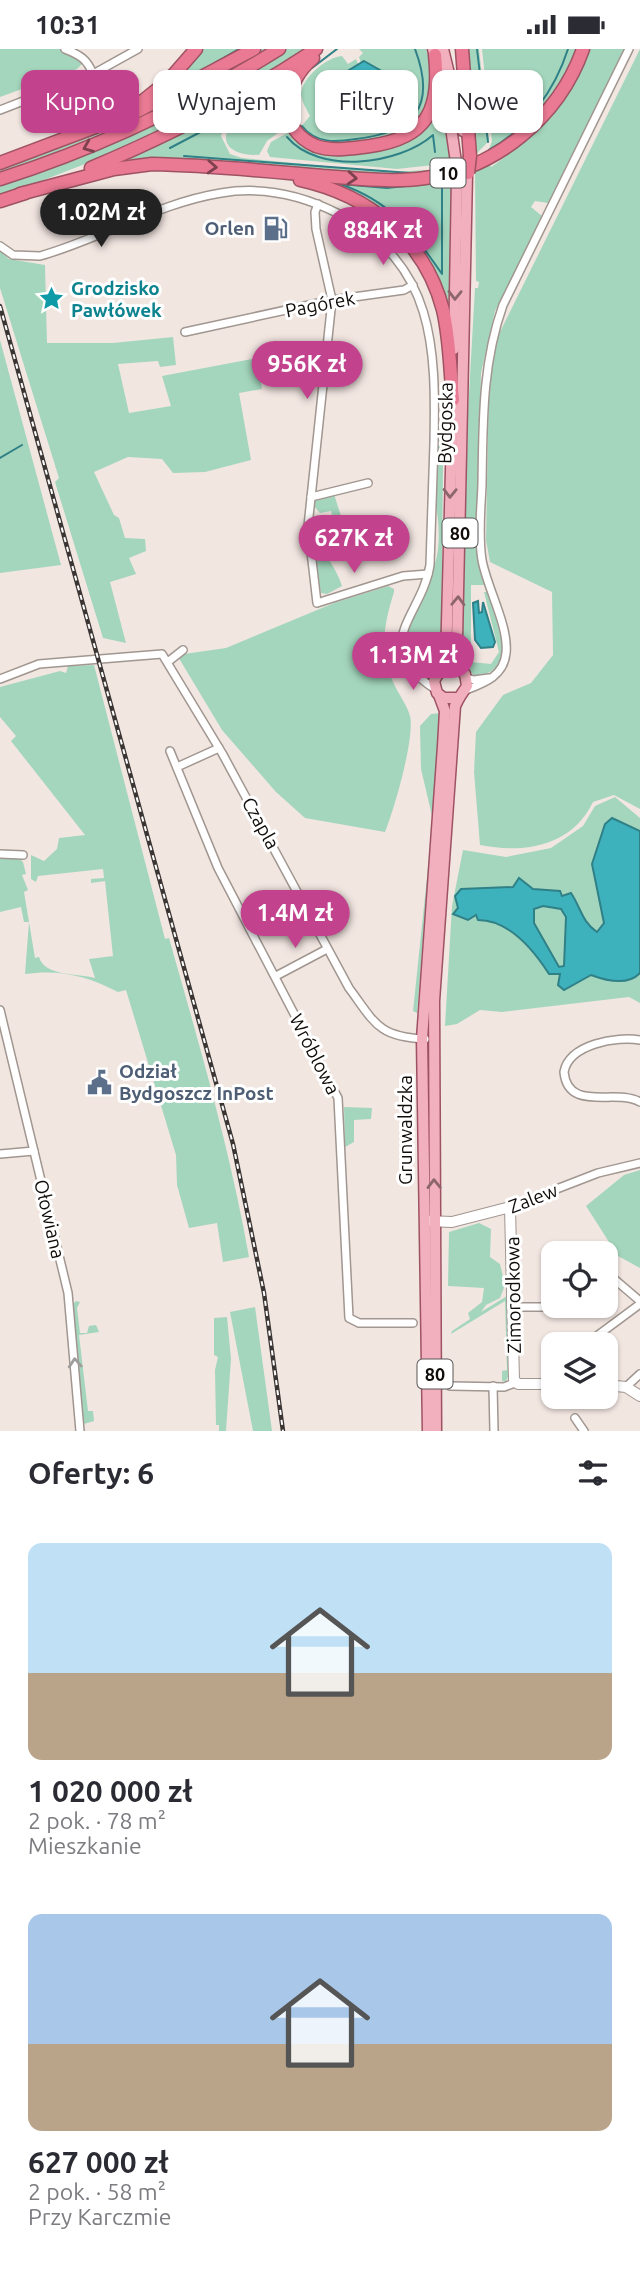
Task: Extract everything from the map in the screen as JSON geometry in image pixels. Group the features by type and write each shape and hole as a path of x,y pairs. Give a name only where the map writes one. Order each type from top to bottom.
{"highway":[{"path":"139,102 150,96 178,71 196,49"},
{"path":"139,108 180,91 254,49"},
{"path":"0,179 143,123 279,49"},
{"path":"0,201 153,141 263,83 316,49"},
{"path":"323,49 294,79 287,105 290,118 300,134 316,145 337,149 399,140 422,125 435,102 437,51"},
{"path":"462,49 465,176"},
{"name":"10","path":"20,194 133,165 408,180 449,173 479,163 514,142 544,114 570,77 583,49"},
{"path":"0,163 81,133"},
{"path":"259,171 317,184 359,200 387,220 408,241 429,274 443,309 453,400"}],"main road":[{"path":"437,51 449,108 464,158"},
{"name":"80","path":"453,400 465,176"},
{"name":"Bydgoska","path":"463,673 457,639 465,176"},
{"name":"Bydgoska","path":"438,673 446,661 453,400"},
{"path":"438,673 451,666 463,673"},
{"name":"80","path":"438,673 437,692 445,711 441,830"},
{"name":"80","path":"441,830 455,706 463,694 463,673"},
{"path":"437,692 449,700 463,694"},
{"name":"Grunwaldzka","path":"428,1431 428,1039 441,830"},
{"name":"Grunwaldzka","path":"429,1221 436,1431"}],"street":[{"path":"65,49 80,55 88,62 91,70"},
{"path":"100,70 138,49"},
{"path":"463,694 482,686 493,677 507,652 484,573 480,541 484,383 488,355 503,305 629,49"},
{"path":"0,110 21,102"},
{"path":"0,246 13,255 40,256 220,193 277,192 318,204 345,217 374,238 412,285 430,330 435,380 428,574 406,619 401,639 405,658 422,681 437,692"},
{"path":"318,204 315,212 316,229 332,300 307,539 317,603 403,576 428,574"},
{"name":"Pagórek","path":"185,332 332,300 404,290 412,285"},
{"path":"311,497 368,483"},
{"path":"0,679 39,664 65,664 158,653 169,660 184,650"},
{"name":"Czapla","path":"169,660 349,988 378,1025 397,1037 428,1039"},
{"path":"413,669 438,673"},
{"path":"463,673 474,680 493,677"},
{"path":"177,767 219,748"},
{"name":"Wróblowa","path":"170,751 218,868 338,1098 341,1111 349,1318 359,1323 413,1323"},
{"path":"0,854 23,855"},
{"path":"276,976 327,949"},
{"name":"Ołowiana","path":"0,1010 68,1293 80,1431"},
{"path":"640,1040 613,1041 585,1049 571,1056 564,1072 569,1087 578,1095 628,1097 640,1102"},
{"path":"0,1154 34,1151"},
{"name":"Zalew","path":"429,1221 460,1220 510,1207 584,1178 640,1163"},
{"name":"Zimorodkowa","path":"510,1207 515,1383"},
{"path":"602,1332 640,1303 618,1283"},
{"path":"513,1307 541,1307"},
{"path":"626,1387 640,1374"},
{"path":"450,1386 504,1387 515,1383 541,1384"},
{"path":"493,1385 494,1431"},
{"path":"618,1386 626,1387 640,1396"},
{"path":"576,1418 584,1431"}],"green space":[{"path":"0,49 61,49 79,56 82,64 74,70 21,70 21,89 0,97"},
{"path":"201,49 241,49 202,70 184,70"},
{"path":"256,49 267,49 229,70 213,70"},
{"path":"286,49 309,49 272,70 247,70"},
{"path":"359,49 426,49 432,86 430,101 418,118 418,70 376,70 361,63 359,57 363,53"},
{"path":"464,49 479,49 481,70 466,70"},
{"path":"482,49 578,49 561,81 543,106 543,70 484,70"},
{"path":"588,49 625,49 548,203 535,201 531,207 542,216 541,221 495,311 481,373 477,527 485,585 471,585 471,662 491,664 499,652 484,592 487,592 502,642 498,665 475,677 462,661 468,412 475,288 478,288 479,282 476,281 475,170 489,164 491,167 533,133 543,133 543,122 569,87"},
{"path":"640,49 640,809 614,795 593,802 573,829 546,843 514,848 480,845 474,772 476,732 503,695 531,683 553,655 552,592 490,562 486,540 489,382 496,340"},
{"path":"342,56 348,64 356,59 358,64 350,70 315,70 329,60"},
{"path":"315,70 315,133 397,133 349,145 332,145 322,143 301,130 310,116 301,95"},
{"path":"153,100 153,109 139,116 139,107"},
{"path":"432,105 432,133 447,133 451,163 397,169 270,157 267,151 271,142 287,133 293,133 309,146 394,145 405,133 418,133 418,120"},
{"path":"153,113 153,133 161,133 0,197 0,183 109,133 139,133 139,119"},
{"path":"85,133 100,133 0,173 0,167 59,146"},
{"path":"179,133 222,133 230,154 242,158 388,172 448,169 402,176 164,159 129,159"},
{"path":"278,133 267,141 259,155 244,154 232,149 226,140 226,134"},
{"path":"474,133 488,133 489,141 476,154"},
{"path":"491,133 514,133 488,152 492,141"},
{"path":"448,177 453,192 450,332 426,260 329,182"},
{"path":"0,251 9,259 45,265 47,343 113,343 173,337 176,365 160,367 158,361 118,364 129,413 171,406 162,376 257,358 262,389 239,393 251,460 205,472 173,473 162,459 128,457 94,472 114,515 119,518 125,538 145,539 146,551 129,558 136,574 110,582 126,643 103,638 55,482 59,478 0,288"},
{"path":"0,340 61,565 0,573"},
{"path":"437,431 440,431 443,467 441,664 431,672 421,669 408,653 406,634 432,573 438,548 433,484"},
{"path":"334,494 347,535 354,544 348,550 341,548 331,511 320,513 313,505 315,498"},
{"path":"314,530 319,534 342,586 327,594 321,593 314,559"},
{"path":"388,586 394,589 394,592 384,637 386,659 393,682 409,712 411,726 403,774 389,822 385,832 305,818 276,792 222,730 177,655 226,648 334,603"},
{"path":"94,665 165,939 169,938 213,1097 249,1257 223,1262 217,1223 189,1228 177,1185 176,1155 126,990 118,992 84,978 61,973 25,974 29,922 35,958 39,957 42,963 55,971 95,978 89,959 113,956 105,881 91,883 91,879 104,878 103,869 38,876 36,882 31,879 31,855 44,861 57,849 59,838 85,835 11,741 16,736 0,717 0,687 60,671 66,673 68,666"},
{"path":"441,713 433,818 421,769 420,726 431,714"},
{"path":"615,797 640,818 640,1003 629,997 502,1012 480,1010 457,1024 445,1026 452,906 463,850 506,857 551,848 583,826 595,806"},
{"path":"431,843 417,1013 413,1011"},
{"path":"18,857 23,862 26,874 22,875 28,890 24,892 29,922 24,922 21,907 0,912 0,858"},
{"path":"344,1107 372,1108 371,1119 354,1120 354,1142 345,1147"},
{"path":"640,1170 640,1268 618,1256 618,1241 608,1241 586,1206 624,1175"},
{"path":"479,1223 491,1229 490,1257 500,1264 505,1285 500,1298 486,1305 481,1312 507,1296 509,1375 506,1381 502,1381 502,1371 507,1370 505,1301 451,1334 470,1319 468,1313 482,1302 484,1288 448,1286 449,1232"},
{"path":"76,1301 80,1302 77,1308 80,1333 87,1333 89,1326 96,1325 99,1332 79,1335 88,1411 93,1411 94,1421 84,1424 72,1305"},
{"path":"255,1307 272,1431 253,1431 230,1312"},
{"path":"227,1317 231,1359 226,1431 219,1431 219,1425 216,1425 215,1370 218,1357 214,1355 214,1318"}],"water":[{"path":"364,61 380,70 349,70"},
{"path":"478,601 479,613 482,612 483,602 495,642 493,647 481,648 475,640 473,603"},
{"path":"612,818 640,831 640,973 630,980 617,981 591,975 564,990 558,985 560,974 549,974 536,955 510,930 489,921 478,920 476,915 468,920 453,914 458,908 455,896 461,889 513,887 519,878 533,889 560,891 562,896 571,893 585,919 597,932 604,923 592,864 605,824","holes":["543,906 561,909 566,917 564,966 559,967 534,923 534,909"]}],"waterway":[{"path":"213,64 239,49"},
{"path":"312,68 337,49"},
{"path":"302,126 320,139 341,141 376,136 406,123 416,113 423,87 415,49"},
{"path":"477,49 488,142"},
{"path":"489,150 516,131 538,107 556,79 568,49"},
{"path":"186,70 196,58"},
{"path":"170,148 199,133"},
{"path":"287,137 301,149 338,161 380,159 418,145 433,135 435,152"},
{"path":"184,156 410,173"},
{"path":"442,182 442,274 421,244 387,209 358,191 340,184 387,188 442,182"},
{"path":"0,458 22,445"}],"railway":[{"path":"0,306 233,1144 264,1293 283,1431"}],"place":[{"name":"Orlen","path":"275,228"},
{"name":"Grodzisko Pawłówek","path":"51,299"},
{"name":"Odział Bydgoszcz InPost","path":"99,1082"}]}
